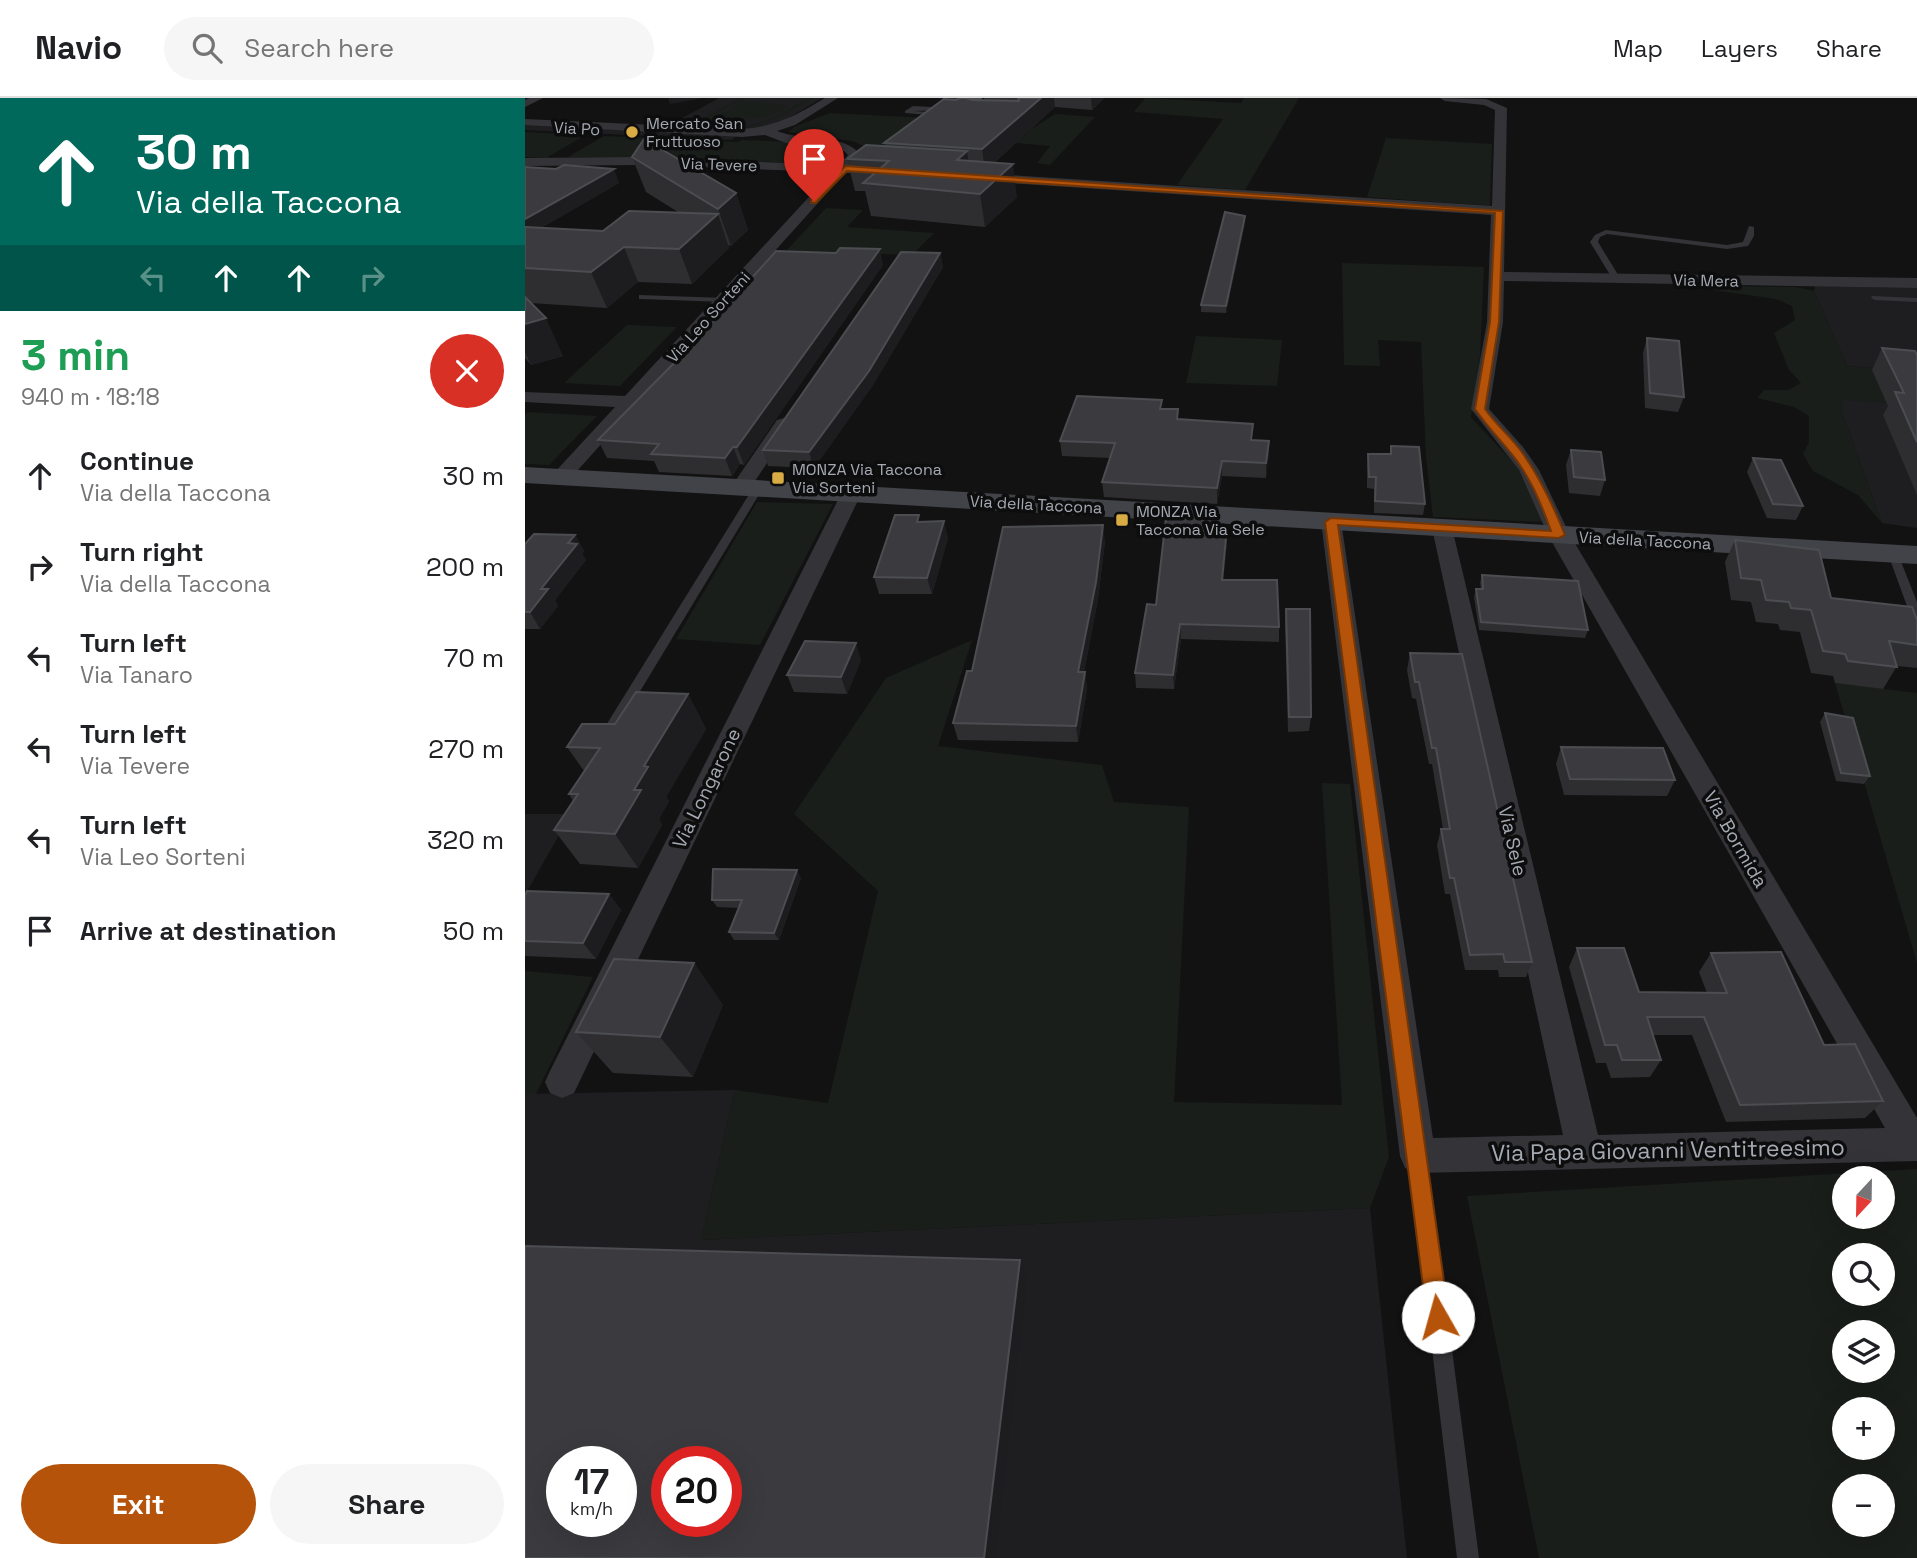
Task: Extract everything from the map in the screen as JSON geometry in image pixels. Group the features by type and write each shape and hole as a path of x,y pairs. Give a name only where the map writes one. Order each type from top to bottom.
{"main road":[{"name":"Via della Taccona","path":"525,475 1905,555"}],"street":[{"path":"525,104 538,98"},
{"path":"761,133 791,122 833,98"},
{"name":"Via Bormida","path":"1445,98 1486,102 1501,108 1495,322 1480,409 1495,430 1516,451 1543,495 1559,535 1915,1144"},
{"name":"Via Po","path":"525,124 761,133 843,146 850,162"},
{"name":"Via Tevere","path":"525,162 850,162 899,172"},
{"name":"Via Leo Sorteni","path":"561,477 850,162"},
{"path":"964,176 1499,211"},
{"name":"Via Mera","path":"1495,276 1917,283"},
{"path":"525,397 630,402"},
{"path":"749,488 796,407"},
{"name":"Via Longarone","path":"562,1082 851,494"},
{"path":"1331,522 1418,1156"},
{"name":"Via Sele","path":"1442,528 1585,1153"},
{"name":"Via Papa Giovanni Ventitreesimo","path":"1418,1156 1915,1144"}],"lane":[{"path":"913,108 958,113 907,112 913,108"},
{"path":"1616,278 1594,242 1597,236 1606,232 1727,247 1745,244 1751,228"},
{"path":"642,297 725,300"},
{"path":"1875,298 1917,300"},
{"path":"600,747 749,488"},
{"path":"1905,555 1917,617"},
{"path":"1418,1156 1468,1558"}],"shaded area":[{"path":"719,98 822,98 780,123 740,131 666,127"},
{"path":"739,98 746,98 742,101 786,107 763,118 719,115 740,104 739,102 714,115 713,121 724,126 749,125 775,116 808,98 815,98 776,118 747,128 719,127 705,122 705,117"},
{"path":"1145,98 1241,103 1244,98 1299,98 1245,190 1177,185 1223,119 1134,112"},
{"path":"830,113 967,120 870,149 852,141 788,132"},
{"path":"1055,114 1095,117 1050,165 1037,163 1050,146 1016,143"},
{"name":"Mercato San Fruttuoso","path":"525,123 739,133 732,140 525,130"},
{"path":"525,132 586,135 546,158 525,157"},
{"path":"604,136 796,143 826,148 842,157 834,165 672,157 568,157"},
{"path":"1386,138 1492,144 1490,206 1367,197"},
{"path":"826,208 863,210 847,227 934,233 912,255 786,251"},
{"path":"1342,263 1484,267 1480,356 1471,417 1517,467 1544,522 1433,517 1426,457 1421,342 1378,340 1380,366 1344,365"},
{"path":"1713,286 1796,287 1814,291 1847,366 1917,371 1917,405 1843,400 1843,415 1882,523 1858,495 1813,471 1803,454 1809,442 1809,416 1794,407 1757,398 1764,390 1788,390 1801,383 1789,370 1774,333 1795,320 1792,306 1776,299 1713,290"},
{"path":"1815,286 1917,288 1917,371 1847,366 1814,291"},
{"path":"627,325 677,327 620,386 564,383"},
{"path":"1196,336 1282,340 1277,386 1186,383"},
{"path":"1843,399 1917,405 1917,528 1882,523 1843,415"},
{"path":"528,412 597,416 549,465 525,464 525,415"},
{"path":"757,502 833,504 760,645 676,639"},
{"path":"972,640 938,746 1102,765 1114,802 1189,807 1174,1102 1342,1105 1322,783 1350,784 1389,1157 1370,1208 701,1240 735,1090 828,1103 878,891 794,814 886,678"},
{"path":"1835,683 1917,693 1917,963"},
{"path":"525,814 571,814 525,895"},
{"path":"525,971 593,977 536,1094 525,1094"},
{"path":"735,1090 701,1240 1370,1208 1407,1558 525,1558 525,1094"},
{"path":"1917,1169 1917,1558 1539,1558 1467,1196 1832,1174 1832,1229 1895,1229 1895,1170"}],"building":[{"path":"1018,98 1041,98 982,149 884,143 944,99 1019,101"},
{"path":"644,139 736,193 718,209 632,157"},
{"path":"866,145 967,151 957,160 1013,164 980,194 863,183 889,161 847,159"},
{"path":"564,165 614,169 525,219 525,167 556,169"},
{"path":"629,211 718,214 679,249 624,247 591,272 525,268 525,227 603,231"},
{"path":"1225,212 1245,216 1226,306 1201,305"},
{"path":"840,248 880,249 737,447 733,447 725,458 651,454 659,444 598,440 683,354 776,251 836,253"},
{"path":"901,252 940,253 869,371 809,452 763,450"},
{"path":"525,297 546,318 525,324"},
{"path":"1647,338 1679,341 1684,397 1650,393"},
{"path":"1882,348 1915,351 1917,355 1917,442 1895,392 1904,393"},
{"path":"1077,396 1162,400 1160,409 1178,409 1177,419 1253,424 1251,440 1269,441 1266,463 1222,461 1217,488 1102,482 1115,443 1060,441"},
{"path":"1391,446 1419,447 1425,504 1375,501 1376,477 1369,477 1368,454 1391,454"},
{"path":"1571,450 1601,452 1605,480 1574,477"},
{"path":"1753,458 1781,460 1803,506 1773,504"},
{"path":"1167,509 1213,511 1210,527 1227,527 1222,580 1277,580 1279,627 1180,624 1173,675 1135,673 1147,604 1156,605"},
{"path":"895,515 919,515 917,522 944,521 927,578 874,577"},
{"path":"1103,525 1096,582 1078,672 1085,672 1076,726 953,723 967,671 972,671 1003,527"},
{"path":"534,534 575,535 568,543 577,544 541,589 548,589 530,612 525,612 525,544"},
{"path":"1735,540 1819,550 1831,598 1912,607 1917,620 1917,645 1889,641 1897,667 1848,661 1845,654 1823,651 1811,610 1791,608 1789,602 1766,600 1761,580 1741,578"},
{"path":"1482,575 1578,581 1588,630 1481,622 1476,589 1483,589"},
{"path":"1286,609 1310,609 1311,717 1289,717"},
{"path":"805,641 856,643 841,677 787,675"},
{"path":"1410,653 1462,654 1532,962 1505,962 1503,954 1470,955 1454,878 1450,878 1441,829 1450,829 1436,748 1432,748 1419,682 1415,682"},
{"path":"636,692 688,694 644,766 648,767 634,790 641,790 615,834 554,830 578,794 569,794 600,748 567,747 582,724 615,724"},
{"path":"1825,713 1853,718 1870,776 1841,773"},
{"path":"1561,747 1663,748 1675,780 1570,779"},
{"path":"713,869 797,870 774,933 729,932 742,900 712,900"},
{"path":"527,891 609,894 583,943 525,941"},
{"path":"1577,948 1624,948 1639,992 1727,993 1711,953 1781,952 1824,1045 1855,1044 1883,1101 1740,1105 1704,1017 1647,1017 1661,1060 1622,1060 1617,1045 1605,1045"},
{"path":"614,959 694,963 660,1037 576,1032"},
{"path":"525,1246 1020,1260 984,1558 525,1558"}],"place":[{"name":"Mercato San Fruttuoso","path":"632,132"},
{"name":"MONZA Via Taccona Via Sorteni","path":"778,478"},
{"name":"MONZA Via Taccona Via Sele","path":"1122,520"}],"route":[{"path":"814,201 845,169 1499,211 1495,322 1480,409 1495,430 1516,451 1543,495 1559,535 1331,522 1438,1317"}]}
